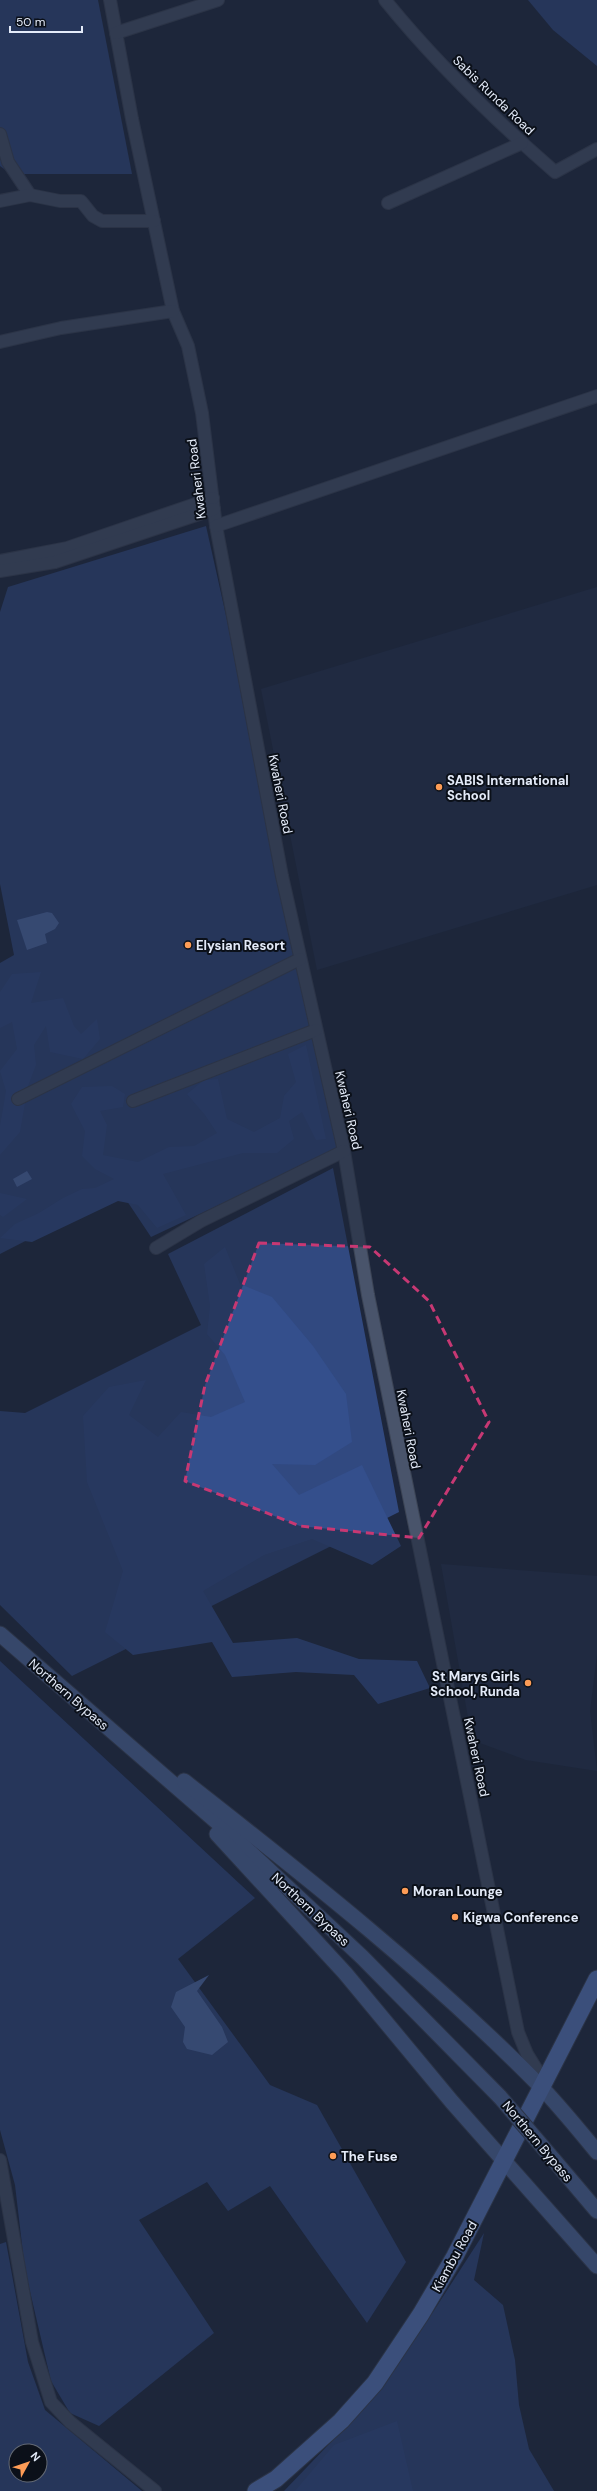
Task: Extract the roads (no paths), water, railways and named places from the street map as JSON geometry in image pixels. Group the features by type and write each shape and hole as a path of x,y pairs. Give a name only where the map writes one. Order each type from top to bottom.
{"highway":[{"name":"Kiambu Road","path":"256,2491 276,2479 341,2422 376,2382 421,2314 455,2256 544,2086 597,1978"}],"main road":[{"name":"Northern Bypass","path":"0,1634 183,1793 362,1957 432,2025 500,2097 597,2211"},
{"path":"113,1732 162,1764 376,1935 544,2086 597,2152"},
{"path":"183,1793 220,1837 304,1926 373,2005 452,2102 505,2160 597,2266"}],"street":[{"name":"Kwaheri Road","path":"110,0 173,311 188,346 202,413 216,526 282,876 344,1151 368,1295 518,2032 527,2054 544,2086"},
{"path":"116,32 218,0"},
{"name":"Sabis Runda Road","path":"385,0 416,38 522,143 555,172 597,149"},
{"path":"0,134 8,162 30,195"},
{"path":"388,204 522,143"},
{"path":"0,201 30,195 60,201 81,201 96,218 108,223 154,221"},
{"path":"0,342 62,328 173,311"},
{"path":"216,526 597,396"},
{"path":"0,571 54,557 214,503"},
{"path":"0,561 54,557"},
{"path":"18,1099 300,959"},
{"path":"132,1101 316,1030"},
{"path":"156,1248 201,1222 344,1151"},
{"path":"0,2160 32,2342 51,2402 70,2422 155,2491"}],"place":[{"name":"SABIS International School","path":"439,787"},
{"name":"Elysian Resort","path":"188,945"},
{"name":"St Marys Girls School, Runda","path":"528,1683"},
{"name":"Moran Lounge","path":"405,1891"},
{"name":"Kigwa Conference","path":"455,1917"},
{"name":"The Fuse","path":"333,2156"}]}
